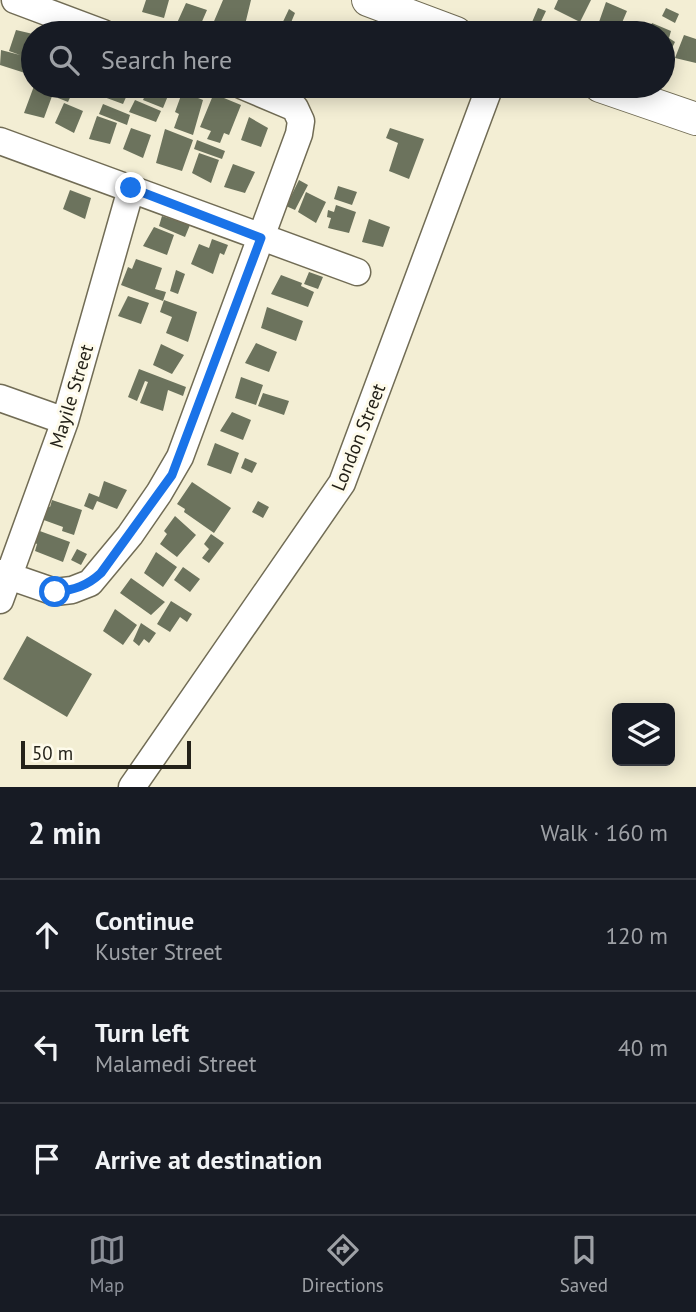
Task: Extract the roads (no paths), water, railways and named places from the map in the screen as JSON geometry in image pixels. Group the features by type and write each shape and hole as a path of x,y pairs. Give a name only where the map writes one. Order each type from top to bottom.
{"street":[{"path":"15,0 71,21"},
{"path":"368,0 424,21"},
{"path":"3,583 55,592 72,590 90,583 130,536 176,466 299,134 301,121 295,108 275,98"},
{"name":"London Street","path":"132,787 342,483 486,98"},
{"path":"635,98 696,119"},
{"path":"0,141 357,272"},
{"name":"Mayile Street","path":"3,583 65,422 131,188"},
{"path":"0,398 65,422"}]}
